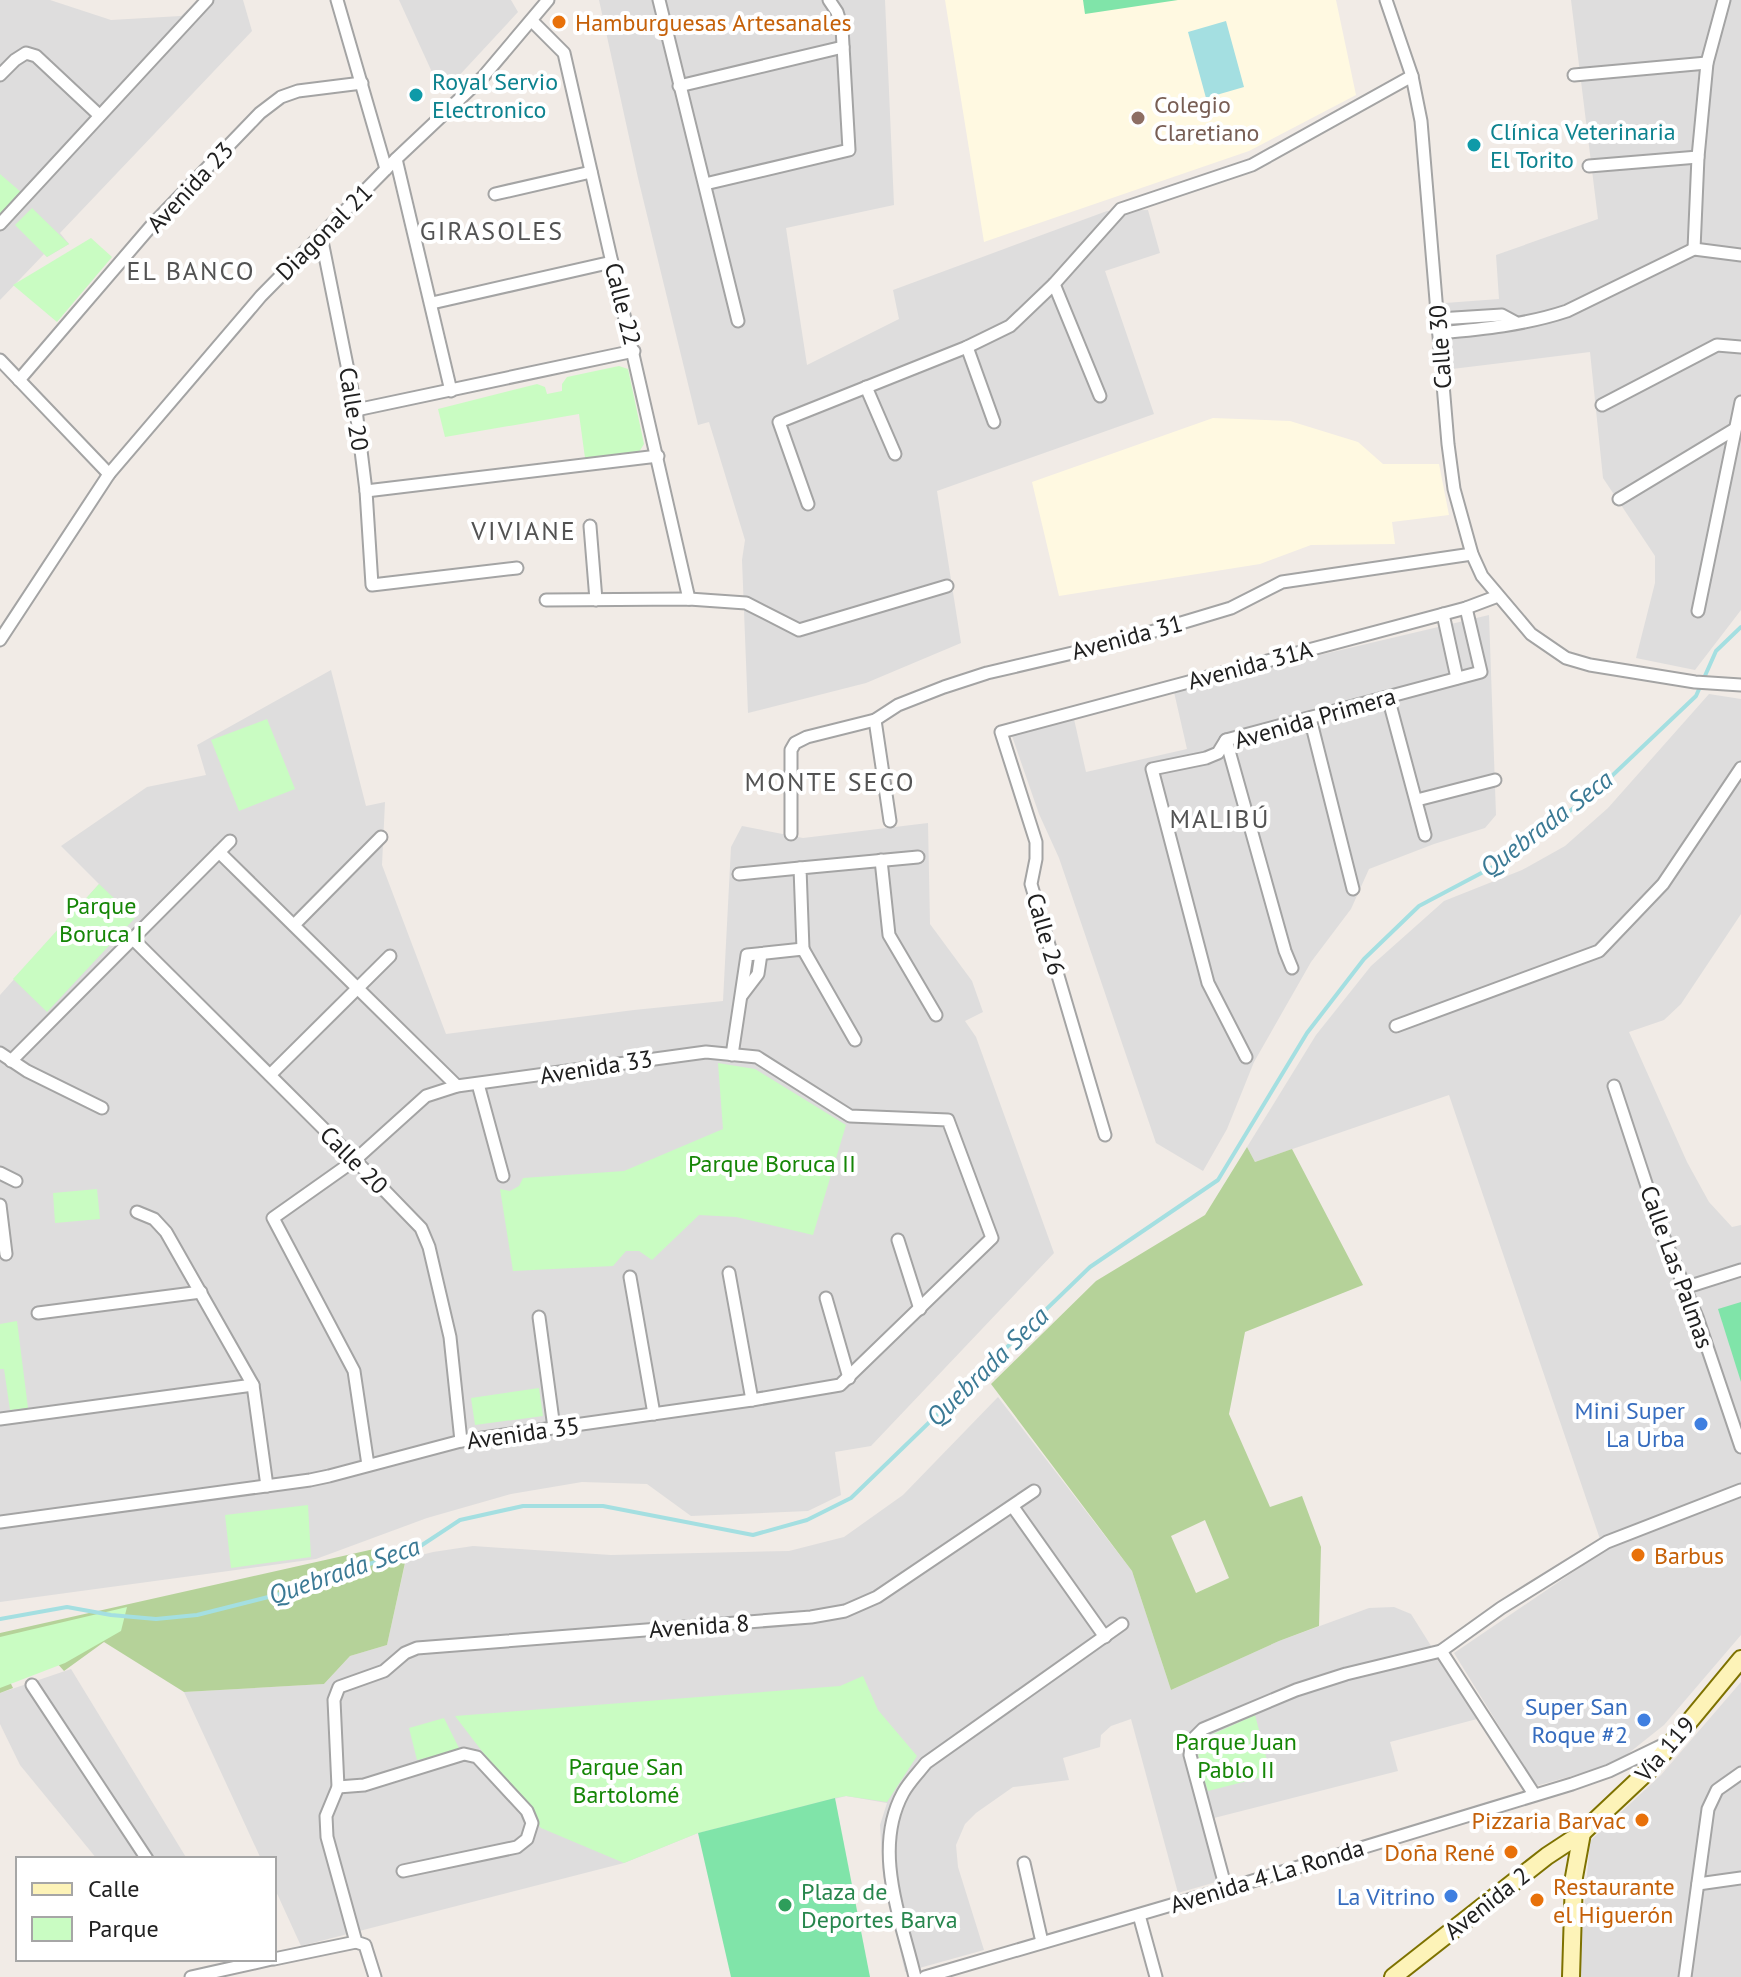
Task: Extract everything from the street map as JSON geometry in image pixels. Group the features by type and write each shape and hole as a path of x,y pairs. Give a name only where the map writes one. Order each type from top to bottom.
{"main road":[{"name":"Vía 119","path":"1582,1833 1627,1792 1741,1659"},
{"name":"Avenida 2","path":"1393,1977 1547,1856 1582,1833"},
{"path":"1571,1977 1574,1877 1582,1833"},
{"path":"1547,1856 1565,1856 1571,1862 1574,1877"}],"street":[{"path":"0,224 207,0"},
{"path":"337,0 386,169"},
{"name":"Diagonal 21","path":"0,640 109,474 261,296 396,159 483,77 548,0"},
{"path":"659,0 738,321"},
{"path":"705,184 849,150 843,47 837,12 829,0"},
{"name":"Calle 30","path":"1386,0 1412,76 1421,121 1454,489 1472,554 1482,576 1531,634 1566,658 1590,665 1695,682 1741,685"},
{"path":"1694,249 1698,157 1707,63 1724,0"},
{"name":"Calle 22","path":"532,21 564,53 689,599"},
{"path":"679,86 843,47"},
{"path":"0,75 26,53 36,56 99,115"},
{"path":"1574,75 1707,63"},
{"path":"808,504 779,422 967,347 1010,326 1054,284 1121,209 1252,165 1412,76"},
{"name":"Avenida 23","path":"19,380 152,225 260,113 281,97 298,91 362,83"},
{"path":"1589,166 1698,157"},
{"path":"396,159 451,391"},
{"path":"495,194 591,172"},
{"name":"Calle 20","path":"321,236 356,410 366,491 372,585 517,568"},
{"path":"1439,333 1504,327 1567,311 1694,249 1741,255"},
{"path":"432,303 612,262"},
{"path":"1054,284 1100,396"},
{"path":"1438,319 1502,315 1515,322"},
{"path":"1602,405 1717,345 1741,347"},
{"path":"967,347 994,422"},
{"path":"356,410 634,351"},
{"path":"0,360 109,474"},
{"path":"866,387 895,454"},
{"path":"1698,611 1737,437 1741,402"},
{"path":"1619,499 1737,437"},
{"path":"366,491 658,456"},
{"path":"590,526 596,600"},
{"name":"Avenida 31","path":"791,834 791,750 795,743 807,737 875,720 898,705 987,673 1111,644 1231,608 1282,582 1472,554"},
{"path":"546,600 689,599 746,603 799,630 947,586"},
{"name":"Avenida 31A","path":"1001,732 1466,608 1498,596"},
{"name":"Avenida Primera","path":"1246,1057 1208,983 1152,769 1206,758 1218,753 1226,740 1481,672 1466,608"},
{"path":"1443,614 1457,678"},
{"path":"1388,697 1425,835"},
{"path":"1310,718 1353,889"},
{"path":"875,720 890,821"},
{"name":"Calle 26","path":"1001,732 1036,842 1031,884 1105,1135"},
{"path":"1226,740 1292,968"},
{"path":"1396,1026 1599,951 1663,884 1741,768"},
{"path":"1417,800 1495,780"},
{"path":"294,925 381,837"},
{"path":"11,1061 230,841"},
{"path":"219,852 457,1086"},
{"path":"739,874 918,857"},
{"path":"881,860 889,935 936,1015"},
{"path":"800,868 803,949 855,1040"},
{"name":"Calle 20","path":"133,939 355,1160 425,1236 450,1337 461,1441"},
{"path":"732,1055 741,997 758,974 761,954 803,949"},
{"path":"270,1075 390,956"},
{"name":"Avenida 33","path":"368,1465 354,1371 273,1218 355,1160 426,1096 457,1086 680,1055 706,1052 757,1057 850,1116 948,1120 992,1238"},
{"path":"0,1053 102,1108"},
{"path":"478,1084 503,1176"},
{"name":"Calle Las Palmas","path":"1614,1086 1663,1235 1697,1317 1741,1447"},
{"path":"0,1173 16,1181"},
{"path":"0,1205 6,1254"},
{"path":"137,1212 154,1219 166,1232 253,1385 267,1486"},
{"name":"Avenida 35","path":"0,1522 310,1480 461,1441 831,1388 849,1378 992,1238"},
{"path":"898,1240 920,1309"},
{"path":"1684,1288 1741,1270"},
{"path":"729,1273 752,1400"},
{"path":"630,1277 654,1414"},
{"path":"38,1313 201,1292"},
{"path":"826,1298 849,1378"},
{"path":"539,1317 554,1428"},
{"path":"0,1419 253,1385"},
{"path":"1226,1889 1190,1755 1192,1740 1203,1729 1296,1690 1346,1674 1441,1651 1501,1608 1607,1542 1741,1490"},
{"name":"Avenida 8","path":"338,1787 334,1700 339,1687 384,1671 405,1653 417,1648 811,1617 845,1611 877,1597 1034,1491"},
{"path":"1013,1507 1105,1637"},
{"path":"915,1977 891,1875 888,1843 894,1815 904,1791 926,1763 956,1739 1122,1624"},
{"path":"1441,1651 1534,1794"},
{"path":"32,1685 146,1857"},
{"name":"Avenida 4 La Ronda","path":"925,1977 951,1974 1042,1942 1609,1771 1674,1740"},
{"path":"356,1942 327,1837 326,1816 338,1787 364,1785 464,1754 477,1757 527,1811 532,1823 527,1839 517,1847 403,1871"},
{"path":"1609,1771 1620,1776 1627,1792"},
{"path":"1685,1977 1708,1809 1717,1790 1741,1773"},
{"path":"1024,1863 1042,1942"},
{"path":"1698,1884 1741,1878"},
{"path":"1139,1915 1156,1977"},
{"path":"276,1958 356,1942 365,1945 375,1977"},
{"path":"199,1961 205,1973"},
{"path":"191,1977 263,1961"}],"shaded area":[{"path":"0,0 50,0 111,20 181,16 198,0 243,0 252,31 60,233 69,244 47,257 44,254 0,300"},
{"path":"399,0 511,0 518,12 442,94"},
{"path":"599,0 885,0 894,205 786,228 807,365 899,319 893,290 1107,211 1148,210 1160,253 1105,271 1154,414 937,491 961,643 866,683 748,713 742,560 745,540 709,422 698,425"},
{"name":"Colegio Claretiano","path":"945,0 1336,0 1356,95 1249,151 984,242"},
{"path":"1571,0 1741,0 1741,610 1695,670 1636,658 1655,583 1655,556 1603,478 1590,352 1452,369 1445,303 1499,299 1496,255 1598,219"},
{"path":"1213,418 1290,421 1358,442 1383,464 1439,464 1449,515 1392,522 1395,544 1311,545 1260,564 1059,596 1032,482"},
{"path":"1489,615 1496,815 1485,828 1369,869 1351,909 1311,962 1254,1062 1227,1129 1203,1171 1156,1143 1059,858 1039,814 1012,736 1074,719 1086,772 1187,749 1174,692"},
{"path":"331,670 366,806 385,802 382,865 446,1034 723,1001 731,847 742,826 803,838 928,823 930,924 972,981 983,1012 965,1021 976,1037 1054,1253 871,1446 835,1452 841,1495 808,1511 691,1516 647,1484 582,1482 511,1494 427,1518 316,1559 0,1602 0,995 99,884 61,846 147,787 206,775 197,745"},
{"path":"1709,694 1741,699 1741,914 1681,1004 1664,1020 1629,1032 1687,1162 1709,1202 1732,1227 1741,1225 1741,1635 1664,1725 1615,1764 1536,1786 1454,1653 1604,1551 1449,1095 1255,1162 1247,1147 1316,1035 1371,966 1444,901 1522,870 1565,846 1608,808"},
{"path":"998,1397 1132,1571 1171,1690 1279,1641 1369,1608 1394,1607 1411,1614 1477,1719 1390,1742 1398,1771 1214,1818 1230,1878 1178,1893 1131,1719 1111,1726 1101,1735 1100,1747 1063,1758 1069,1780 1013,1787 965,1824 956,1845 958,1867 984,1950 905,1972 883,1875 880,1825 887,1803 846,1796 698,1833 624,1863 301,1946 276,1891 276,1857 260,1857 184,1692 324,1684 350,1656 387,1645 406,1559 473,1546 611,1555 789,1551 844,1537 903,1495"},
{"path":"71,1669 186,1857 95,1857 20,1765 0,1724 0,1693"},
{"path":"1741,1682 1741,1977 1578,1977 1590,1841 1661,1775"}],"green space":[{"path":"1083,0 1178,0 1085,14"},
{"path":"0,174 22,193 0,216"},
{"path":"32,208 69,244 47,257 15,225"},
{"path":"91,238 112,257 57,322 13,285"},
{"path":"619,366 628,369 644,444 639,452 585,458 579,414 445,437 438,409 537,384 545,387 547,394 562,391 567,377"},
{"path":"267,719 295,789 239,811 211,740"},
{"name":"Parque Boruca I","path":"99,884 135,918 47,1012 13,979"},
{"name":"Parque Boruca II","path":"718,1063 755,1069 846,1125 813,1235 736,1217 699,1215 652,1260 639,1251 626,1251 613,1266 513,1271 500,1189 510,1191 519,1186 523,1178 624,1171 723,1129"},
{"path":"1247,1147 1255,1162 1292,1149 1363,1285 1245,1332 1229,1414 1270,1507 1302,1496 1321,1547 1319,1626 1171,1690 1132,1571 991,1384 1096,1281 1205,1215","holes":["1205,1520 1229,1578 1196,1593 1171,1536"]},
{"path":"97,1189 100,1219 55,1223 53,1193"},
{"path":"1741,1302 1741,1382 1718,1309"},
{"path":"17,1321 28,1408 10,1410 4,1369 0,1369 0,1324"},
{"path":"539,1388 543,1416 475,1425 471,1398"},
{"path":"308,1505 311,1557 231,1568 225,1515"},
{"path":"383,1547 408,1549 387,1645 350,1656 324,1684 184,1692 104,1642 64,1671 40,1644 1,1663 13,1688 0,1693 0,1633"},
{"path":"127,1607 121,1631 65,1663 0,1688 0,1637"},
{"name":"Parque San Bartolomé","path":"863,1676 878,1710 917,1756 887,1802 846,1796 835,1798 698,1833 624,1863 541,1828 455,1716 840,1686"},
{"name":"Parque Juan Pablo II","path":"1255,1715 1271,1775 1208,1791 1198,1752 1202,1739"},
{"path":"444,1718 460,1750 417,1760 409,1728"},
{"name":"Plaza de Deportes Barva","path":"835,1798 870,1977 731,1977 698,1833"}],"water":[{"path":"1226,21 1244,87 1206,98 1188,32"}],"waterway":[{"name":"Quebrada Seca","path":"0,1619 67,1607 156,1619 197,1615 288,1592 419,1547 460,1520 523,1506 603,1506 753,1535 807,1520 851,1498 1090,1267 1218,1180 1307,1033 1364,959 1419,906 1504,861 1596,791 1696,696 1716,651 1741,627"}],"place":[{"name":"Hamburguesas Artesanales","path":"559,22"},
{"name":"Royal Servio Electronico","path":"416,95"},
{"name":"Colegio Claretiano","path":"1138,118"},
{"name":"Clínica Veterinaria El Torito","path":"1474,145"},
{"name":"Mini Super La Urba","path":"1701,1424"},
{"name":"Barbus","path":"1638,1555"},
{"name":"Super San Roque #2","path":"1644,1720"},
{"name":"Pizzaria Barvac","path":"1642,1820"},
{"name":"Doña René","path":"1511,1852"},
{"name":"La Vitrino","path":"1451,1896"},
{"name":"Restaurante el Higuerón","path":"1537,1900"},
{"name":"Plaza de Deportes Barva","path":"785,1905"}],"district":[{"name":"GIRASOLES","path":"492,230"},
{"name":"EL BANCO","path":"191,270"},
{"name":"VIVIANE","path":"524,530"},
{"name":"MONTE SECO","path":"830,781"},
{"name":"MALIBÚ","path":"1220,818"}]}
